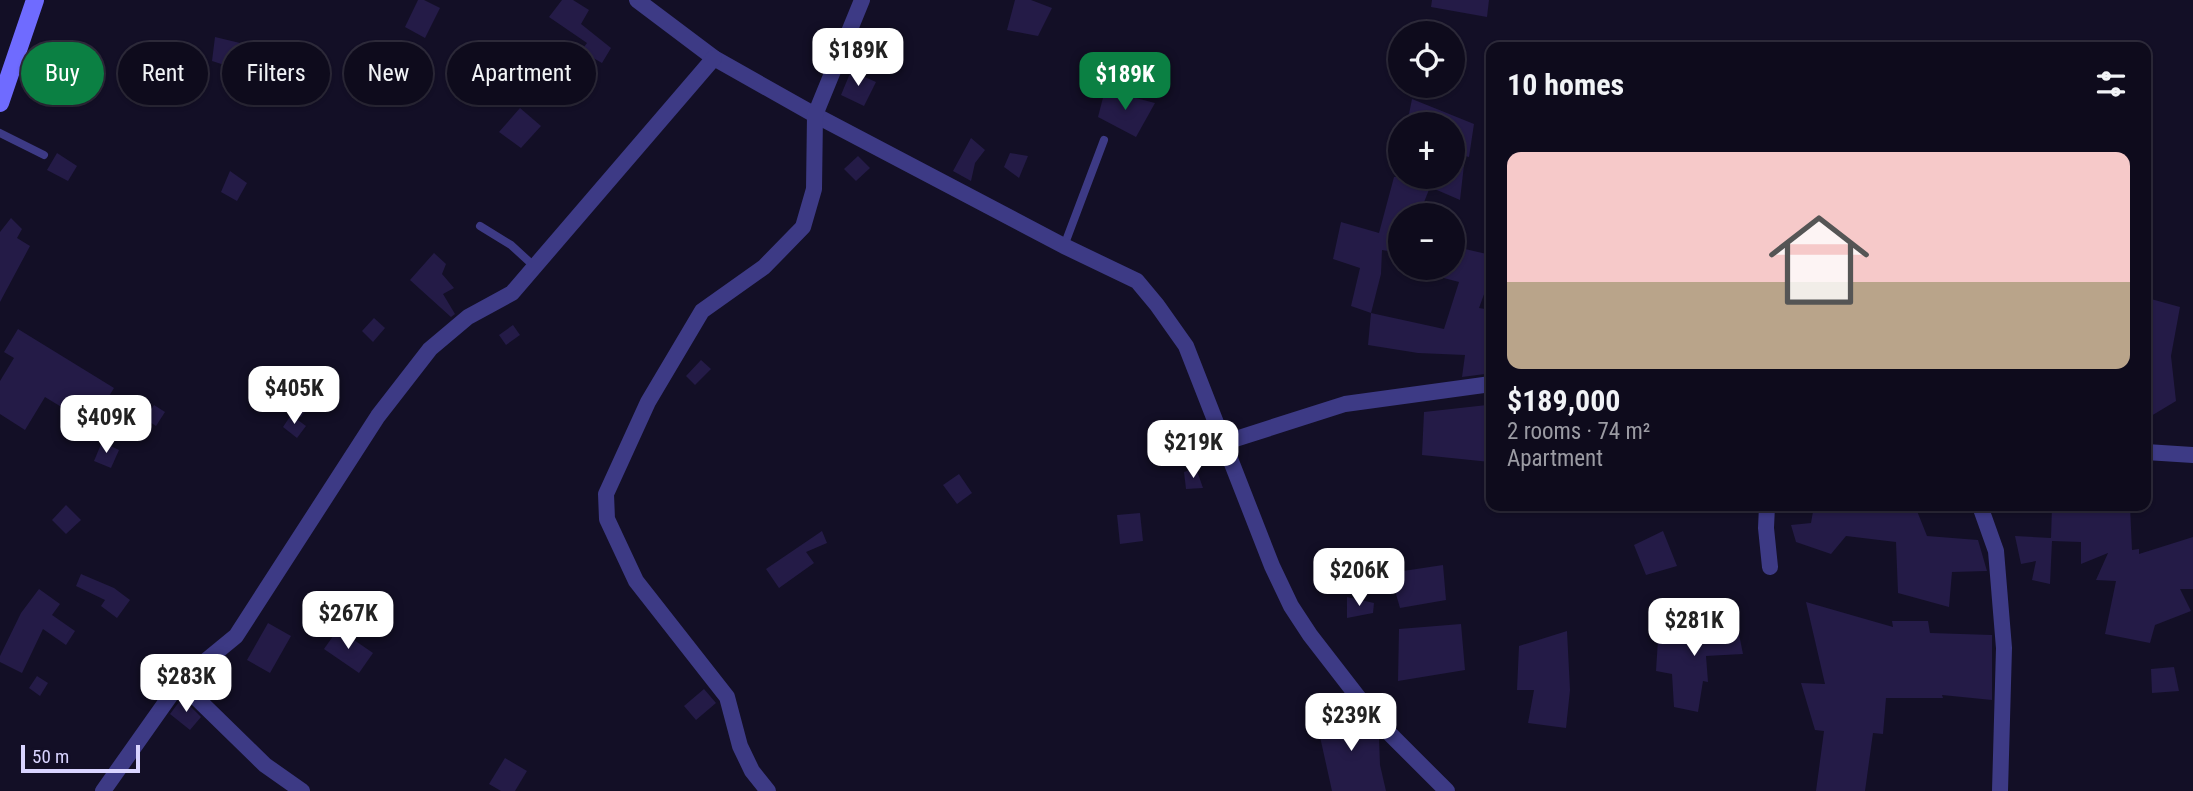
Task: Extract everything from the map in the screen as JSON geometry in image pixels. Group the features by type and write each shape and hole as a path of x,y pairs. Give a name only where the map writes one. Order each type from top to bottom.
{"street":[{"path":"0,103 34,0"},
{"path":"637,0 714,58 815,115 1064,246 1137,281 1185,346 1272,566 1291,606 1375,719 1447,791"},
{"path":"768,791 752,771 740,746 727,697 636,581 607,519 606,494 648,402 702,312 764,267 803,227 814,189 815,115 862,0"},
{"path":"103,791 180,682 236,636 378,416 430,349 468,317 512,293 714,58"},
{"path":"1223,443 1345,404 1486,385"},
{"path":"2151,452 2193,454"},
{"path":"1767,511 1770,567"},
{"path":"1982,511 1996,551 2004,648 2000,791"},
{"path":"180,682 265,765 302,791"}],"lane":[{"path":"0,132 44,155"},
{"path":"1064,246 1104,140"},
{"path":"480,226 511,245 535,267"}],"building":[{"path":"418,0 440,8 425,38 405,27"},
{"path":"562,0 573,0 589,10 581,24 611,48 602,63 596,60 596,42 586,42 549,17"},
{"path":"1015,0 1031,0 1052,8 1038,36 1007,30"},
{"path":"1432,0 1489,0 1487,17 1431,7"},
{"path":"215,37 236,42 222,42 222,64 212,61"},
{"path":"1096,55 1120,59 1113,80 1096,76"},
{"path":"851,71 876,82 864,106 841,95"},
{"path":"1105,90 1155,103 1136,137 1098,117"},
{"path":"1412,99 1444,112 1409,112"},
{"path":"520,108 541,126 521,148 499,132"},
{"path":"1465,120 1474,124 1469,157 1465,156"},
{"path":"971,138 985,150 975,163 971,181 953,171"},
{"path":"57,153 77,166 68,181 47,170"},
{"path":"1010,153 1028,156 1019,178 1004,167"},
{"path":"858,156 870,168 856,181 844,169"},
{"path":"230,171 247,183 237,201 221,192"},
{"path":"1391,189 1429,189 1424,203 1388,203 1388,251 1382,250 1381,274 1371,313 1351,306 1360,268 1333,259 1341,222 1379,233"},
{"path":"1435,189 1461,189 1460,200"},
{"path":"11,218 22,229 17,238 30,246 0,302 0,232"},
{"path":"1465,249 1486,254 1486,289 1479,308 1486,309 1485,374 1462,377 1465,355 1418,353 1368,345 1371,313 1444,329 1459,282 1451,280 1465,280"},
{"path":"434,253 446,264 442,274 454,288 443,294 455,314 451,317 410,280"},
{"path":"2151,299 2180,307 2171,356 2176,401 2151,416"},
{"path":"374,318 385,328 373,342 362,331"},
{"path":"513,325 520,335 506,345 499,335"},
{"path":"18,329 114,388 91,425 45,397 25,430 0,414 0,381 14,358 4,352"},
{"path":"701,360 711,369 695,385 686,376"},
{"path":"303,380 319,392 301,417 285,405"},
{"path":"154,405 165,412 156,426 145,419"},
{"path":"1486,405 1486,462 1422,455 1424,412"},
{"path":"291,415 306,426 297,438 283,427"},
{"path":"102,442 119,450 111,468 94,461"},
{"path":"1196,468 1203,488 1186,489 1184,472"},
{"path":"959,474 972,493 957,504 943,485"},
{"path":"66,505 81,520 66,534 52,520"},
{"path":"1813,511 1917,511 1927,536 1978,540 1987,571 1952,572 1949,607 1898,593 1896,542 1846,536 1831,554 1796,542 1791,525 1811,523"},
{"path":"2052,511 2130,511 2132,550 2139,549 2139,554 2193,537 2193,589 2180,589 2191,611 2155,625 2150,643 2105,634 2116,581 2096,580 2108,553 2081,564 2081,542 2052,541 2050,584 2032,580 2036,561 2021,564 2015,536 2051,538"},
{"path":"1140,513 1143,541 1120,544 1117,515"},
{"path":"822,531 827,543 806,552 814,563 779,588 766,569"},
{"path":"1663,531 1677,566 1646,575 1634,545"},
{"path":"1443,565 1446,600 1400,608 1390,573"},
{"path":"81,574 114,588 130,600 117,618 101,606 105,600 76,586"},
{"path":"39,589 60,604 52,615 75,631 66,645 43,629 22,673 0,662 0,656 21,613"},
{"path":"1347,597 1374,603 1373,613 1347,618"},
{"path":"1806,602 1893,627 1892,621 1928,621 1930,633 1992,635 1992,700 1942,695 1943,698 1886,698 1883,734 1873,733 1865,791 1816,791 1824,731 1815,730 1801,683 1825,684"},
{"path":"1736,619 1743,654 1706,656 1708,682 1703,681 1698,712 1674,707 1672,674 1656,671 1659,624 1714,638 1709,621"},
{"path":"268,623 291,636 270,673 247,660"},
{"path":"1461,624 1465,670 1398,681 1399,629"},
{"path":"338,629 373,653 359,673 324,649"},
{"path":"1567,631 1570,690 1566,728 1528,723 1534,690 1517,690 1519,646"},
{"path":"2174,667 2179,691 2152,693 2151,669"},
{"path":"37,676 48,683 40,696 29,688"},
{"path":"704,689 716,703 696,720 684,706"},
{"path":"182,698 201,717 190,730 170,714"},
{"path":"1351,705 1379,738 1380,765 1386,791 1332,791 1317,723"},
{"path":"505,758 527,771 515,791 501,791 489,784"}]}
